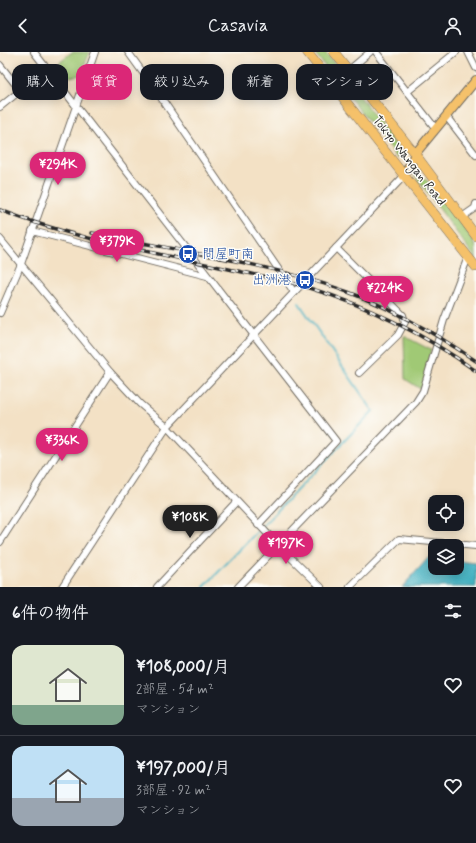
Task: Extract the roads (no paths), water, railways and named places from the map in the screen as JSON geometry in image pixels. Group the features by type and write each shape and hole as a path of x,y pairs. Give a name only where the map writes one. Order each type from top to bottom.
{"highway":[{"name":"Tokyo Wangan Road","path":"307,52 476,267"},
{"name":"Tokyo Wangan Road","path":"334,52 344,64"},
{"name":"Tokyo Wangan Road","path":"373,100 476,236"}],"main road":[{"path":"404,176 415,154 476,80"}],"street":[{"path":"34,52 43,64"},
{"path":"0,313 21,264 95,52"},
{"path":"128,52 294,292"},
{"path":"356,64 370,52"},
{"path":"376,52 436,129"},
{"path":"407,92 456,52"},
{"path":"468,52 476,68"},
{"path":"0,65 12,80"},
{"path":"0,107 12,97"},
{"path":"68,97 336,441 258,525"},
{"path":"446,116 476,155"},
{"path":"62,587 166,427 404,176"},
{"path":"462,216 474,208 476,204"},
{"path":"32,232 207,276"},
{"path":"0,239 110,372 140,404 166,427 258,525 321,587"},
{"path":"336,248 403,315 405,322 398,335 359,373"},
{"path":"238,587 416,402 424,391 444,320 468,257"},
{"path":"0,542 110,372"},
{"path":"157,587 236,502"},
{"path":"350,587 399,539 476,546"}],"water":[{"path":"428,558 428,575 464,575 464,562 476,563 476,587 402,587"}],"waterway":[{"path":"204,587 373,411 299,303"}],"railway":[{"path":"0,210 58,230 88,238 282,280 331,295 375,313 417,334 437,345 476,371"},
{"path":"92,233 253,265 348,292 398,314 446,341 476,361"}],"place":[{"name":"問屋町南","path":"188,254"},
{"name":"出洲港","path":"305,280"}]}
